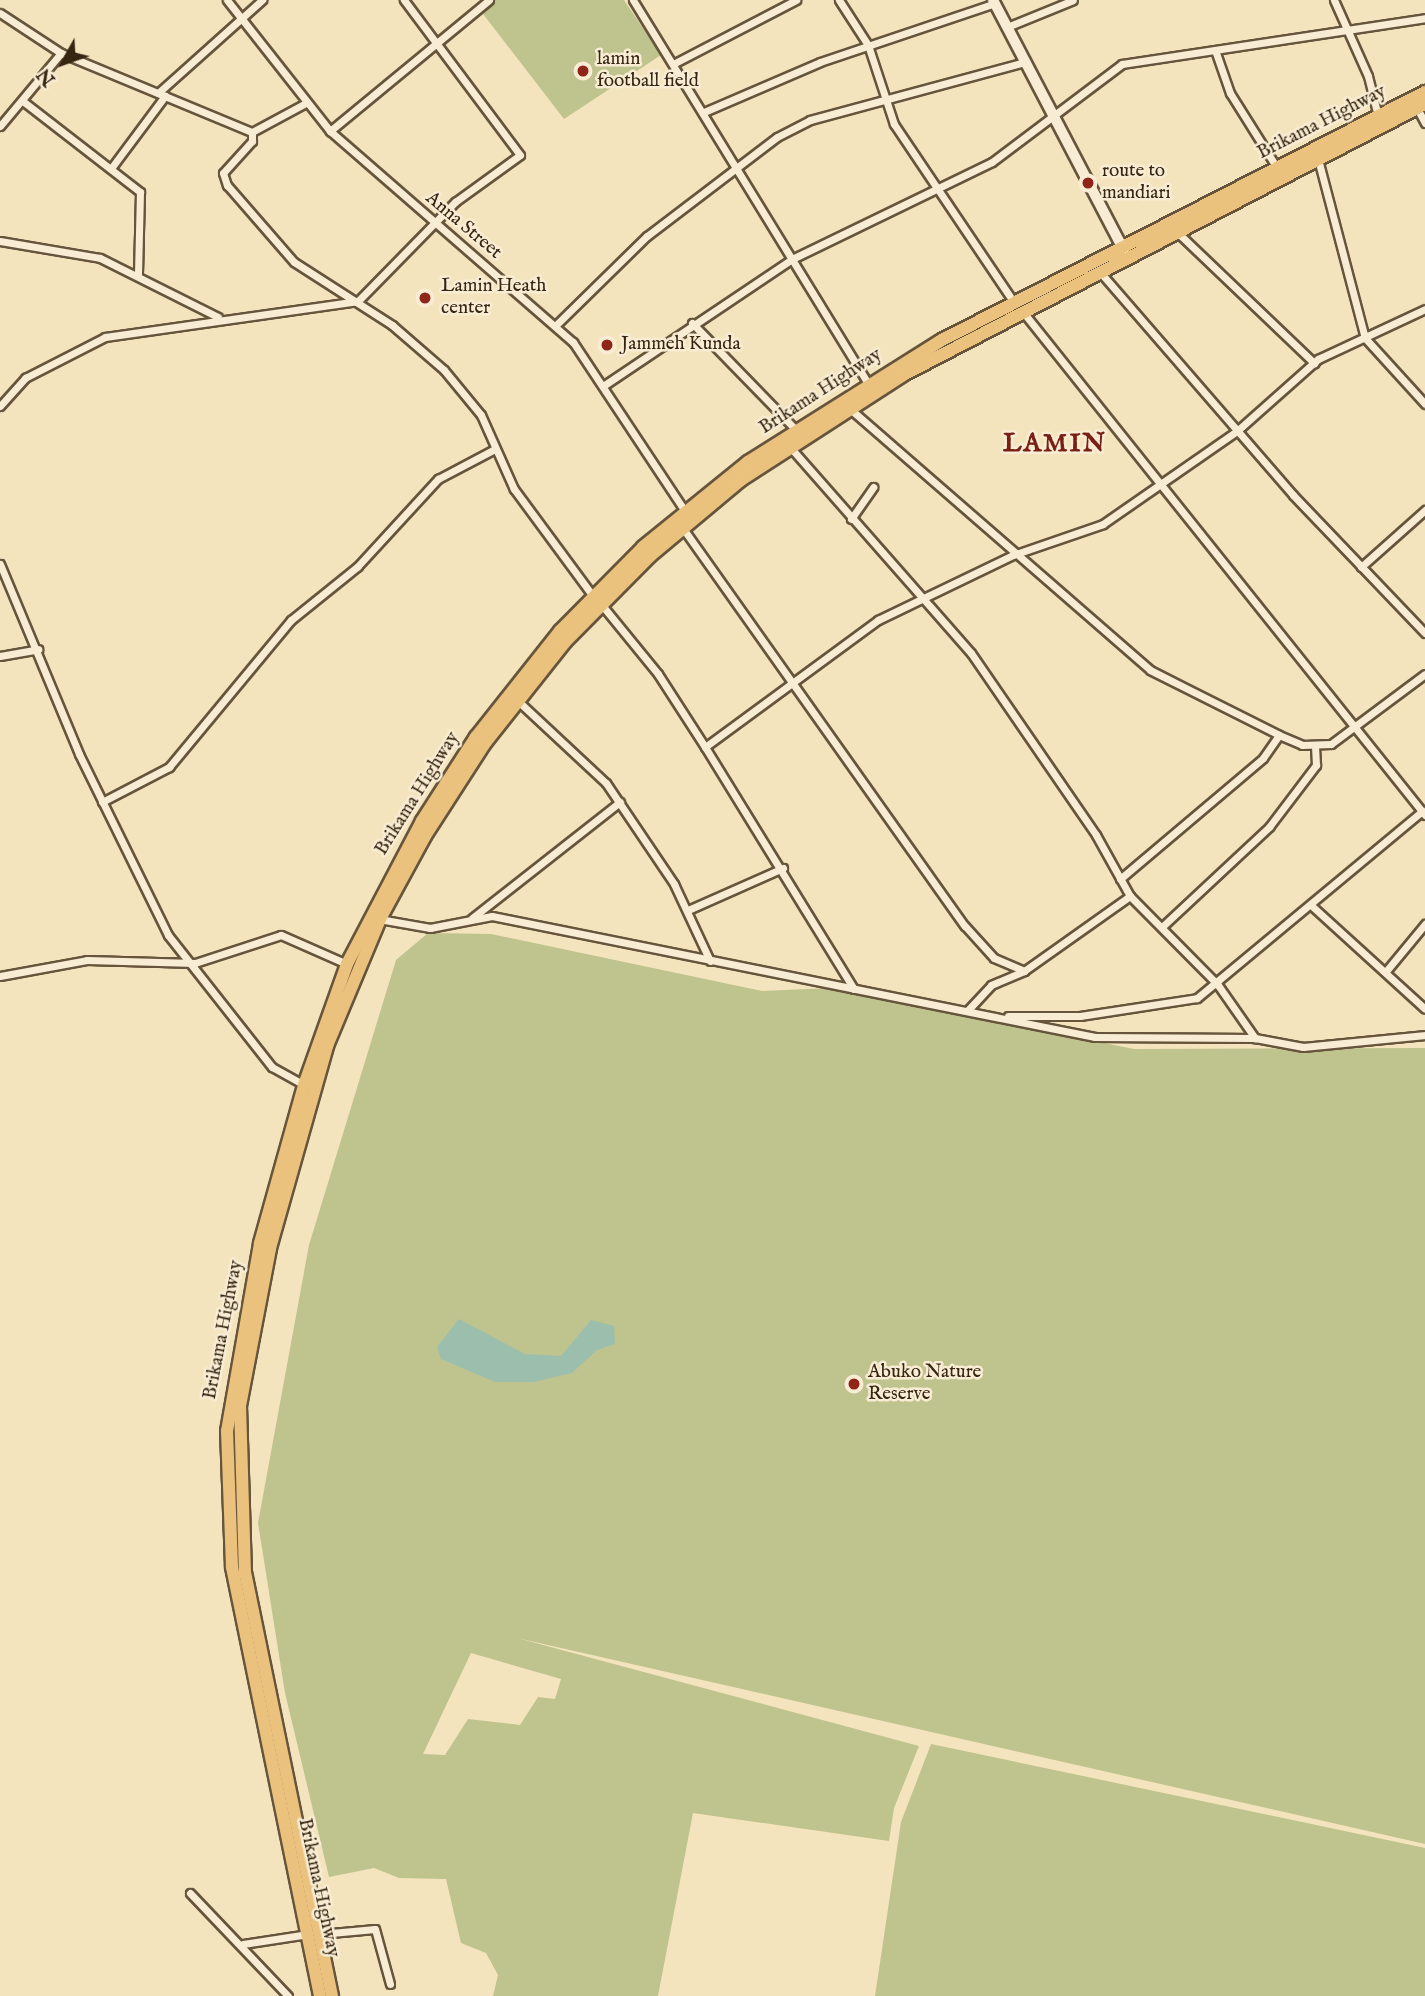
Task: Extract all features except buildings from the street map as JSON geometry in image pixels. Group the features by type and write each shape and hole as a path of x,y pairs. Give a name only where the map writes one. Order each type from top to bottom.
{"highway":[{"name":"Brikama Highway","path":"243,1598 237,1449 254,1322 301,1131 375,917 476,737 597,600 686,519 795,429 1019,307 1125,253 1277,168 1425,92"},
{"name":"Brikama Highway","path":"1019,307 1100,272 1125,253 1177,232 1421,106"},
{"name":"Brikama Highway","path":"686,519 848,407 871,387"},
{"name":"Brikama Highway","path":"332,1996 314,1934 243,1598 226,1493 232,1383 260,1243 304,1085 347,964 457,784 517,701 597,600"},
{"name":"Brikama Highway","path":"314,1934 320,1996"}],"main road":[{"path":"994,1 1125,253"}],"street":[{"name":"Anna Street","path":"227,0 304,104 330,131 436,225 556,324 603,386 686,519 795,683 965,926 994,958 1024,971"},
{"path":"112,167 161,94 262,0"},
{"path":"0,406 25,378 82,345 218,317 358,301 436,225 455,202 520,155 404,0"},
{"path":"330,131 489,0"},
{"path":"633,0 871,387"},
{"path":"673,64 796,0"},
{"path":"839,0 868,45 882,101 934,188 1019,307 1353,731 1424,813 1218,985 1164,1007 993,1017"},
{"path":"1007,27 1073,0"},
{"path":"1334,0 1348,30 1378,116"},
{"path":"704,112 868,45 994,1"},
{"path":"0,13 61,53 252,132"},
{"path":"603,386 692,323 792,259 992,162 1054,119 1122,64 1425,18"},
{"path":"1215,50 1230,93 1277,168"},
{"path":"0,126 24,102 61,53"},
{"path":"556,324 647,236 735,168 810,120 1025,62"},
{"path":"24,102 112,167 141,192 138,274"},
{"path":"252,132 304,104"},
{"path":"1421,106 1425,123"},
{"path":"252,132 252,141 223,173 227,185 294,262 358,301 444,370 481,415 514,489 597,600 659,674 783,868 853,989"},
{"path":"1318,159 1365,338 1425,404"},
{"path":"1177,232 1314,363"},
{"path":"0,241 100,258 138,274 218,317"},
{"path":"1100,272 1361,567 1425,633"},
{"path":"705,747 878,620 1013,555 1103,524 1160,489 1238,430 1314,363 1425,309"},
{"path":"692,323 795,429"},
{"path":"848,407 972,510 1013,555 1150,670 1279,735 1315,745 1331,744 1353,731 1425,674"},
{"path":"789,446 851,519 926,596 971,653 1130,897 1164,926 1218,985 1255,1038"},
{"path":"102,802 169,767 291,621 357,567 438,479 495,449"},
{"path":"851,519 873,487"},
{"path":"1361,567 1425,510"},
{"path":"0,564 102,802 169,935 195,963 272,1067 304,1085"},
{"path":"0,656 38,649"},
{"path":"517,701 620,802 688,910 710,961"},
{"path":"1120,878 1263,758 1279,735"},
{"path":"1164,926 1269,827 1316,765 1315,745"},
{"path":"468,920 620,802"},
{"path":"688,910 783,868"},
{"path":"968,1010 992,985 1024,971 1130,897"},
{"path":"1313,907 1387,970 1425,1009"},
{"path":"375,917 430,928 492,916 993,1017 1132,1041 1255,1038 1303,1047 1425,1035"},
{"path":"1387,970 1425,924"},
{"path":"0,976 87,960 195,963 281,934 347,964"},
{"path":"190,1893 232,1941 243,1944 375,1929 390,1984"},
{"path":"243,1944 288,1996"}],"green space":[{"name":"lamin football field","path":"494,0 624,0 661,55 564,119 480,10"},
{"name":"Abuko Nature Reserve","path":"428,933 491,934 762,991 831,988 1134,1049 1425,1048 1425,1844 517,1638 919,1746 894,1808 889,1841 693,1813 658,1996 493,1996 498,1975 486,1953 461,1943 446,1879 399,1878 374,1868 329,1877 285,1693 258,1523 309,1245 396,960","holes":["471,1653 561,1679 555,1699 538,1697 520,1725 468,1719 445,1755 423,1754"]},
{"path":"931,1744 1425,1848 1425,1996 875,1996 901,1822"}],"shaded area":[{"path":"459,1319 525,1354 561,1356 591,1320 614,1326 615,1344 597,1350 572,1373 534,1382 495,1382 441,1359 437,1347"}],"place":[{"name":"lamin football field","path":"583,71"},
{"name":"route to mandiari","path":"1088,183"},
{"name":"Lamin Heath center","path":"425,298"},
{"name":"Jammeh Kunda","path":"607,345"},
{"name":"Abuko Nature Reserve","path":"854,1384"}],"district":[{"name":"LAMIN","path":"1055,444"}]}
